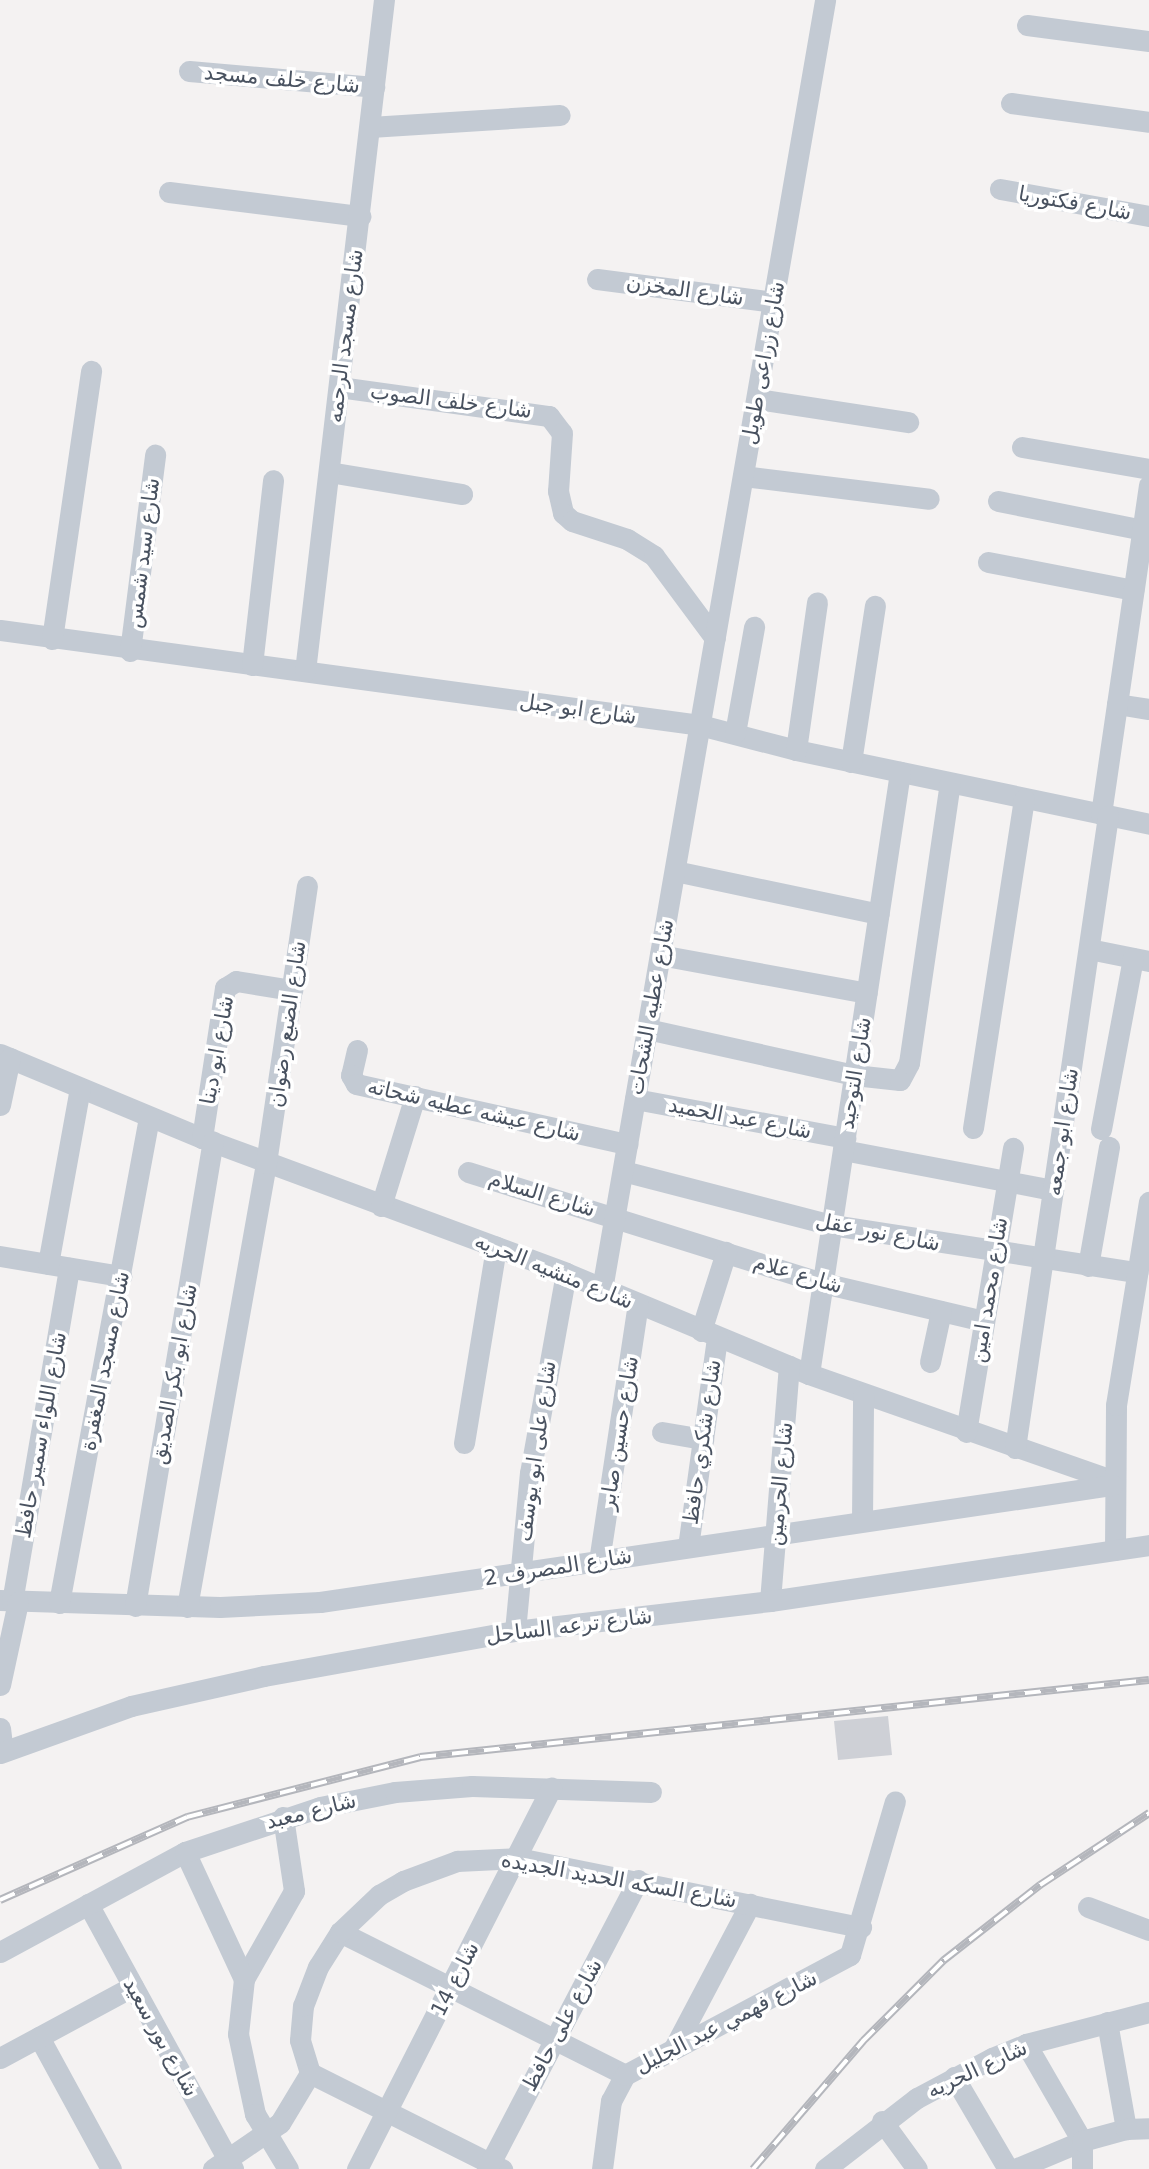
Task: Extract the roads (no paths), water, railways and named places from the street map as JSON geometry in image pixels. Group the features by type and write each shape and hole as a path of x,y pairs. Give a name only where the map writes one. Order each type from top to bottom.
{"street":[{"name":"شارع مسجد الرحمه","path":"305,671 384,0"},
{"name":"شارع زراعى طويل","path":"700,725 825,0"},
{"path":"1027,25 1149,41"},
{"name":"شارع خلف مسجد","path":"189,71 374,87"},
{"path":"1011,103 1149,122"},
{"path":"370,128 560,115"},
{"name":"شارع فكتوريا","path":"1000,189 1149,216"},
{"path":"169,192 360,216"},
{"name":"شارع المخزن","path":"597,279 773,302"},
{"path":"52,639 91,371"},
{"name":"شارع خلف الصوب","path":"339,387 531,410 549,416 562,433 558,491 563,513 572,521 627,539 654,556 715,638"},
{"path":"757,399 908,422"},
{"path":"1022,447 1149,469"},
{"name":"شارع سيد شمس","path":"130,651 155,455"},
{"path":"329,472 462,494"},
{"path":"743,476 929,499"},
{"path":"252,665 272,480"},
{"name":"شارع ابو جمعه","path":"1015,1448 1088,949 1117,704 1140,617 1133,590 1144,552 1143,530 1149,485"},
{"path":"998,501 1143,530"},
{"path":"988,562 1133,590"},
{"path":"796,750 817,602"},
{"path":"851,762 875,606"},
{"path":"735,733 754,626"},
{"name":"شارع ابو جبل","path":"0,630 130,651 305,671 700,725 796,750 1149,824"},
{"path":"1117,704 1149,709"},
{"name":"شارع عطيه الشحات","path":"602,1289 700,725"},
{"name":"شارع التوحيد","path":"799,1370 823,1283 900,772"},
{"path":"647,1029 888,1081 906,1074 950,783"},
{"path":"973,1128 1024,799"},
{"path":"675,871 879,914"},
{"name":"شارع الضبع رضوان","path":"187,1607 266,1163 307,886"},
{"path":"1088,949 1141,960 1105,1138 1088,1266"},
{"path":"660,955 867,993"},
{"name":"شارع ابو دينا","path":"208,1140 225,988 236,981 292,990"},
{"name":"شارع عيشه عطيه شحاته","path":"357,1050 351,1075 356,1083 627,1144"},
{"path":"0,1105 5,1056"},
{"name":"شارع منشيه الحريه","path":"5,1056 149,1118 566,1273 863,1395 1112,1482"},
{"path":"48,1264 79,1088"},
{"path":"381,1206 415,1096"},
{"name":"شارع عبد الحميد","path":"635,1099 1053,1190"},
{"name":"شارع مسجد المغفرة","path":"59,1603 149,1118"},
{"name":"شارع ابو بكر الصديق","path":"135,1606 208,1140"},
{"name":"شارع محمد امين","path":"966,1432 1013,1147"},
{"name":"شارع نور عقل","path":"623,1171 832,1225 995,1254 1088,1266 1140,1286"},
{"name":"شارع السلام","path":"468,1172 615,1217"},
{"path":"1115,1550 1112,1482 1117,1394 1140,1286 1149,1202"},
{"name":"شارع علام","path":"615,1217 823,1283 984,1321"},
{"path":"464,1443 496,1247"},
{"name":"شارع شكري حافظ","path":"688,1547 703,1439 709,1334 726,1252"},
{"path":"0,1256 121,1276"},
{"name":"شارع اللواء سمير حافظ","path":"0,1685 10,1601 69,1268"},
{"name":"شارع على ابو يوسف","path":"515,1631 519,1574 538,1422 566,1273"},
{"name":"شارع حسين صابر","path":"599,1561 638,1304"},
{"path":"929,1362 941,1311"},
{"name":"شارع الحرمين","path":"770,1601 775,1534 799,1370"},
{"path":"862,1520 863,1395"},
{"path":"663,1432 703,1439"},
{"name":"شارع المصرف 2","path":"10,1601 187,1607 320,1602 519,1574 1112,1482"},
{"name":"شارع ترعه الساحل","path":"2,1752 131,1706 197,1689 515,1631 770,1601 1149,1545"},
{"path":"0,1728 2,1752"},
{"name":"شارع معبد","path":"0,1952 186,1852 283,1817 358,1799 433,1788 551,1788 651,1792"},
{"name":"شارع 14","path":"357,2169 551,1788"},
{"name":"شارع فهمي عبد الجليل","path":"602,2169 611,2101 625,2075 844,1961 854,1948 861,1927 895,1801"},
{"path":"283,1817 294,1891 244,1979 238,2034 241,2061 266,2136 288,2169"},
{"path":"186,1852 244,1979"},
{"name":"شارع السكه الحديد الجديده","path":"310,2073 300,2040 303,2006 318,1967 340,1932 379,1895 427,1870 467,1860 517,1858 638,1880 861,1927"},
{"name":"شارع على حافظ","path":"493,2167 554,2039 638,1880"},
{"name":"شارع بور سعيد","path":"88,1904 225,2166"},
{"path":"674,2048 750,1904"},
{"path":"1088,1907 1149,1930"},
{"path":"340,1932 625,2075"},
{"path":"0,2059 133,1986"},
{"name":"شارع الحريه","path":"831,2167 882,2121 954,2077 1027,2044 1149,2012"},
{"path":"1107,2022 1126,2129"},
{"path":"39,2037 111,2169"},
{"path":"1027,2044 1082,2141 1082,2169"},
{"path":"225,2166 266,2136 291,2108 310,2073 493,2167"},
{"path":"954,2077 1007,2169"},
{"path":"882,2121 917,2169"},
{"path":"1015,2169 1082,2141 1126,2129 1149,2128"}],"railway":[{"path":"0,1900 187,1817 420,1757 1149,1680"},
{"path":"753,2169 863,2041 944,1960 1040,1885 1149,1813"}]}
